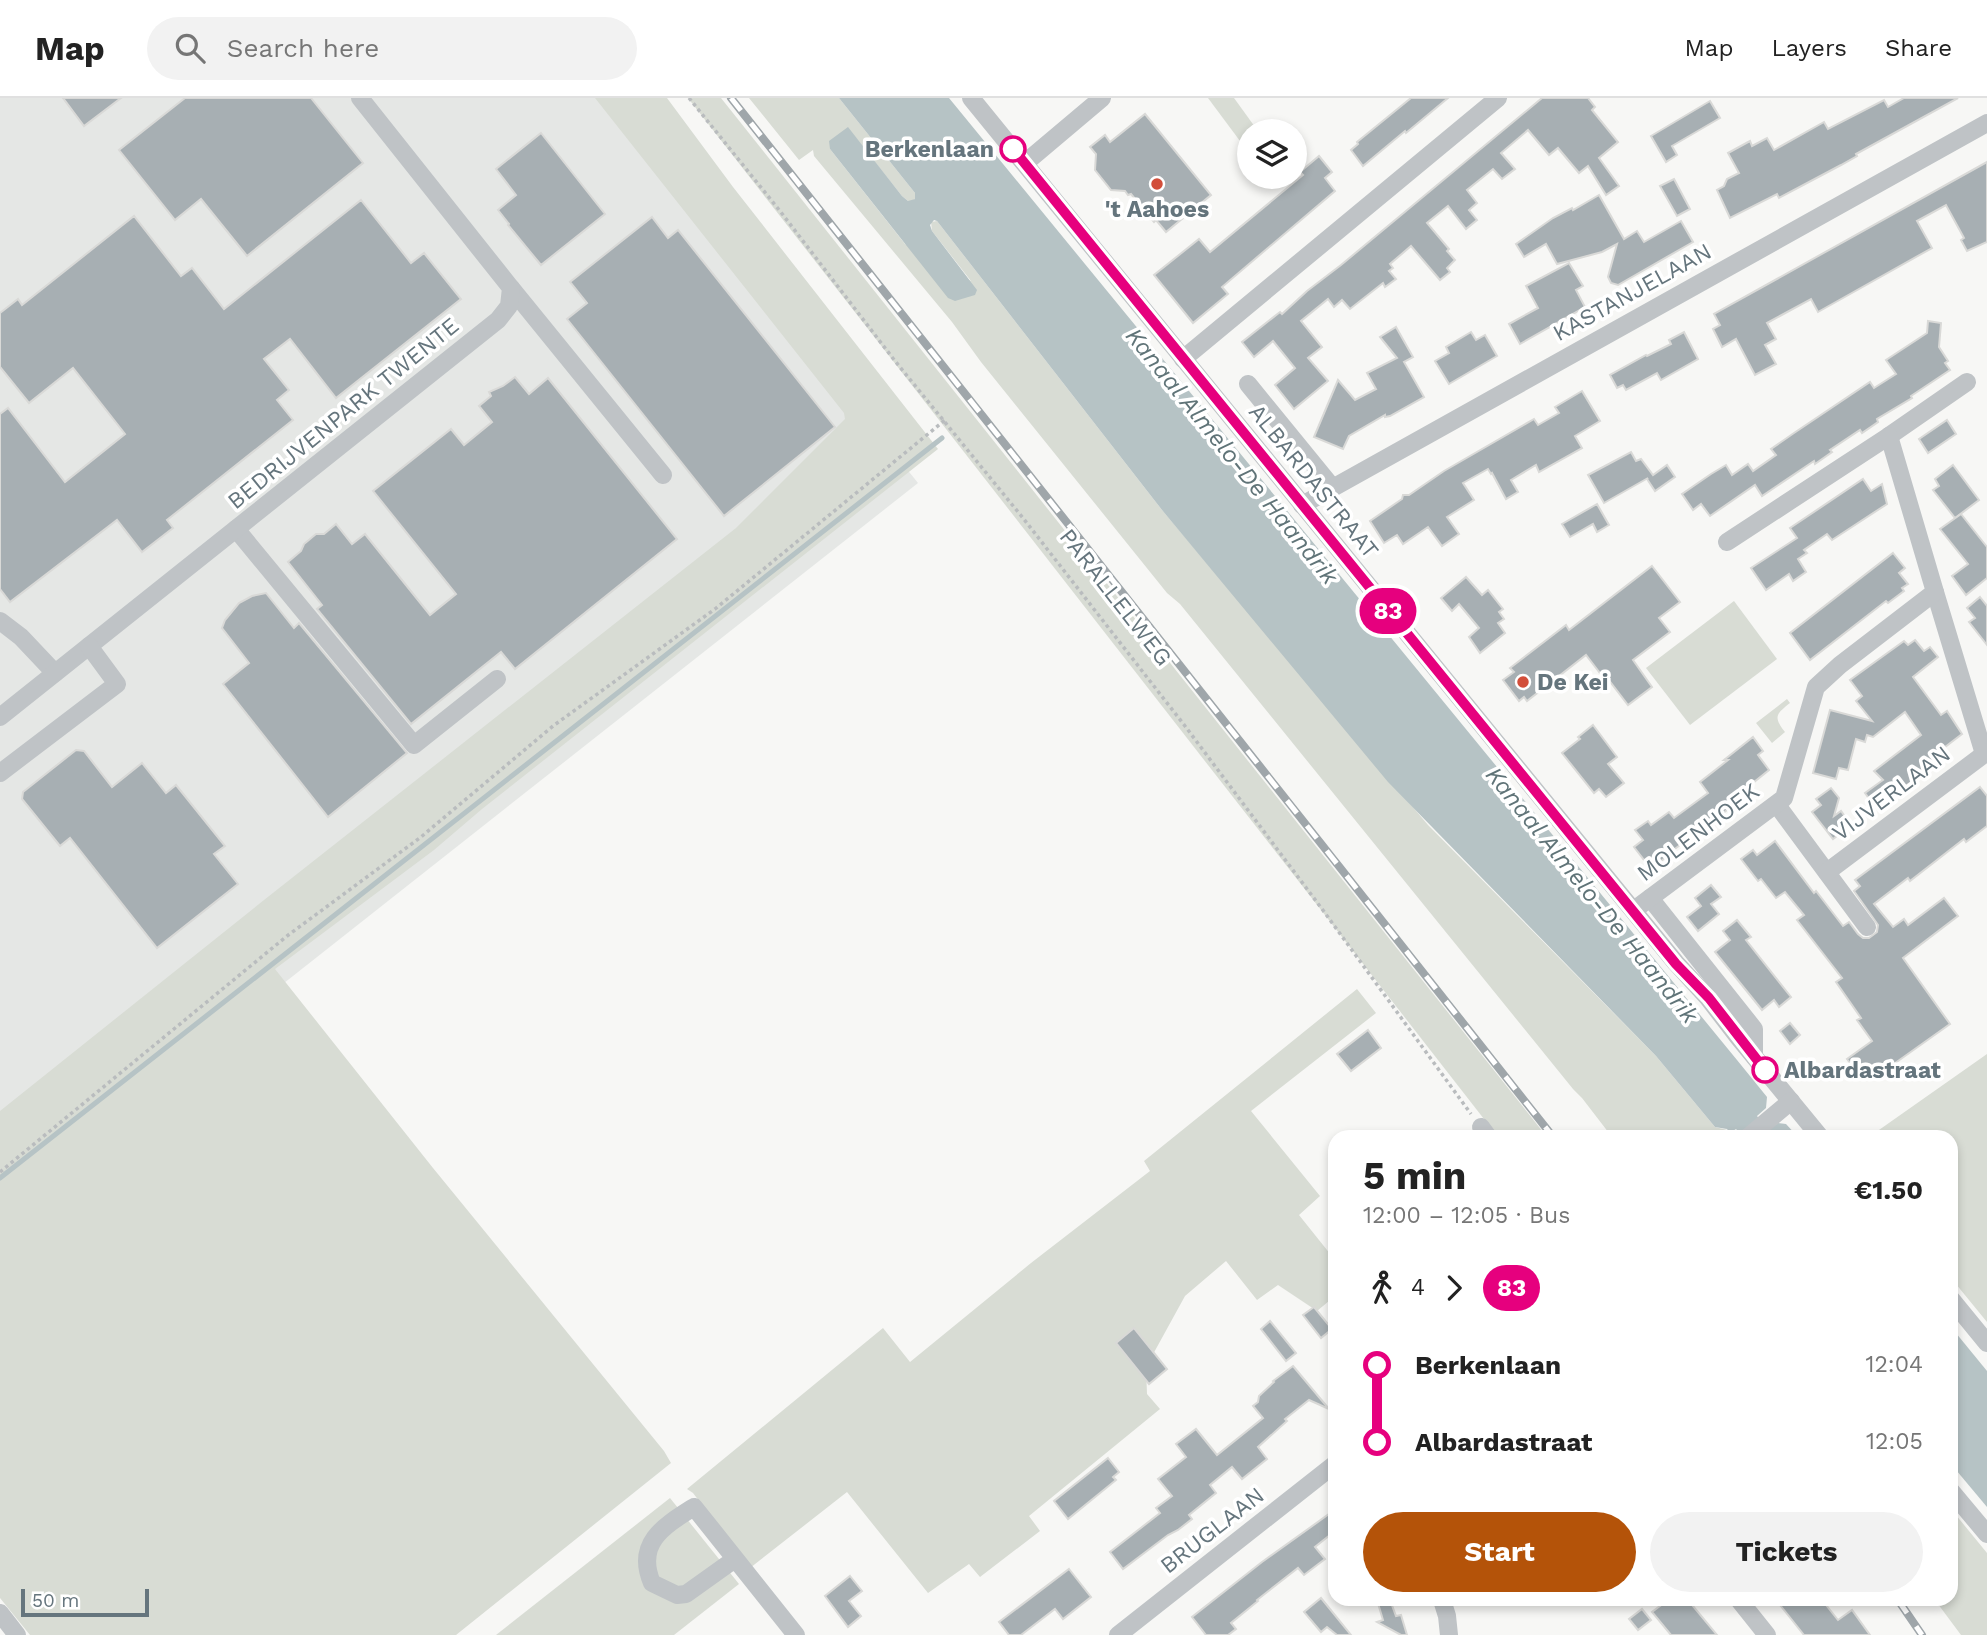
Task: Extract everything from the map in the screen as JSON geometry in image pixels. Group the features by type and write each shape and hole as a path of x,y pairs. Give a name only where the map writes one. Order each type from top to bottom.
{"street":[{"path":"360,98 663,475"},
{"name":"ALBARDASTRAAT","path":"971,98 1676,964 1709,998 1815,1130"},
{"path":"1025,163 1102,98"},
{"path":"1183,359 1498,98"},
{"name":"KASTANJELAAN","path":"1302,505 1987,123"},
{"name":"BEDRIJVENPARK TWENTE","path":"0,717 498,320 509,306 511,288"},
{"path":"1727,542 1967,383"},
{"name":"ALBARDASTRAAT","path":"1248,384 1332,487"},
{"path":"1889,436 1935,592"},
{"path":"236,529 414,745 497,678"},
{"name":"VIJVERLAAN","path":"1827,872 1986,753 1935,592"},
{"name":"MOLENHOEK","path":"1634,911 1784,798 1816,687 1840,665 1935,592"},
{"path":"0,621 21,637 55,673"},
{"path":"0,774 117,684 89,646"},
{"name":"VIJVERLAAN","path":"1777,805 1867,927"},
{"path":"1650,898 1754,1029 1754,1056"},
{"path":"1757,1130 1791,1101"},
{"path":"1958,1308 1987,1343"},
{"name":"BRUGLAAN","path":"1118,1635 1328,1470"},
{"path":"1958,1499 1987,1534"},
{"path":"735,1559 686,1594 677,1595 652,1583 646,1569 646,1552 657,1535 694,1507 796,1635"},
{"path":"1444,1606 1449,1635"},
{"path":"1745,1606 1767,1635"},
{"path":"0,1613 17,1635"}],"path":[{"name":"PARALLELWEG","path":"689,98 1023,518 1193,737 1484,1130"},
{"path":"0,1172 287,936 421,837 553,726 715,609 945,420"}],"shaded area":[{"path":"0,98 609,98 918,483 0,1207"},
{"path":"595,98 667,98 733,187 938,449 482,809 434,850 275,969 671,1463 456,1635 30,1635 0,1598 0,1111 736,528 845,419 844,413"},
{"path":"688,98 721,98 1541,1130 1493,1130"},
{"path":"749,98 839,98 915,193 915,199 912,201 902,196 848,128 830,149 905,244 971,281 932,231 931,222 937,221 1162,510 1428,825 1656,1056 1715,1127 1727,1130 1607,1130 1180,604 1167,593 981,362 952,322 814,156 813,150 799,160"},
{"path":"1208,98 1234,98 1249,119 1237,119 1237,137"},
{"path":"1734,601 1777,659 1690,725 1646,668"},
{"path":"1787,699 1790,703 1778,716 1785,732 1772,743 1756,723"},
{"path":"1357,989 1376,1013 1251,1111 1320,1196 1299,1215 1328,1251 1328,1302 1317,1311 1278,1285 1257,1300 1226,1261 1185,1296 1146,1367 1147,1394 1160,1409 1029,1516 1040,1531 980,1577 969,1564 928,1593 847,1492 750,1568 693,1493 687,1489 883,1328 910,1362 1031,1263 1150,1171 1144,1161"},
{"path":"1987,1054 1987,1322 1958,1287 1958,1130 1879,1130"},
{"path":"670,1498 739,1584 674,1635 496,1635"},
{"path":"1958,1518 1987,1553 1987,1635 1961,1635 1939,1606 1958,1606"}],"water":[{"name":"Kanaal Almelo-De Haandrik","path":"839,98 949,98 1767,1097 1766,1108 1757,1116 1768,1130 1728,1130 1715,1127 1656,1056 1388,782 1162,510 937,221 934,220 930,225 932,231 977,290 975,295 955,301 948,298 830,149 829,141 848,127 902,196 908,201 915,199 915,193"},
{"path":"1778,1123 1786,1124 1792,1130 1768,1130"},
{"path":"1958,1336 1987,1371 1987,1507 1958,1472"}],"building":[{"path":"63,98 121,98 84,126"},
{"path":"185,98 311,98 363,163 247,256 201,199 175,220 119,150"},
{"path":"1411,98 1448,98 1363,166 1351,150 1357,142"},
{"path":"1542,98 1588,98 1595,107 1592,110 1618,142 1599,158 1619,186 1606,195 1588,166 1579,173 1558,148 1549,155 1528,130 1501,153 1515,169 1502,179 1493,169 1467,190 1477,203 1469,210 1477,220 1466,229 1448,206 1427,223 1455,260 1447,268 1450,272 1440,280 1411,246 1390,264 1393,268 1389,271 1396,279 1385,287 1383,283 1350,309 1342,300 1334,307 1328,299 1301,321 1322,347 1308,358 1328,381 1294,409 1275,385 1295,368 1273,341 1254,357 1242,342 1280,312 1282,314"},
{"path":"1904,98 1958,98 1779,198 1777,194 1730,218 1717,190 1724,186 1727,179 1739,173 1728,153 1750,141 1752,146 1767,138 1774,150 1824,122 1828,129 1884,100 1888,107"},
{"path":"1710,101 1720,118 1672,146 1677,155 1666,162 1651,136"},
{"path":"1145,114 1211,195 1166,232 1131,194 1111,190 1095,170 1096,154 1090,147 1105,135 1110,142"},
{"path":"541,133 605,214 541,265 498,210 516,195 496,169"},
{"path":"1319,156 1332,172 1325,178 1335,191 1222,287 1228,294 1193,323 1154,275 1199,239 1210,252 1286,189 1307,189 1307,166"},
{"path":"1987,162 1987,242 1967,251 1961,240 1964,238 1946,205 1917,221 1932,248 1818,312 1811,299 1767,323 1776,339 1765,345 1776,364 1755,375 1736,339 1722,347 1713,329 1720,325 1714,314"},
{"path":"1674,179 1690,209 1677,216 1660,186"},
{"path":"1599,195 1624,239 1637,231 1644,242 1681,221 1693,242 1618,285 1611,283 1608,277 1617,244 1602,252 1557,264 1546,244 1524,257 1516,244 1553,218"},
{"path":"361,200 411,263 424,253 461,299 336,398 290,339 264,359 289,390 277,400 293,420 167,520 173,528 142,552 117,520 10,602 0,589 0,414 8,408 65,482 125,434 73,368 29,403 0,367 0,313 18,299 22,305 134,216 181,276 192,268 224,309"},
{"path":"652,217 668,238 678,230 835,427 724,516 567,319 587,303 570,282"},
{"path":"1569,263 1583,286 1576,290 1585,307 1520,344 1509,324 1538,308 1526,286"},
{"path":"1928,321 1941,323 1939,347 1950,370 1877,419 1878,422 1862,433 1860,430 1830,450 1832,452 1815,464 1814,461 1762,496 1755,485 1710,516 1701,504 1693,510 1682,494 1711,474 1726,465 1732,475 1748,464 1753,471 1776,455 1771,449 1794,433 1870,382 1874,388 1896,374 1886,360 1927,333"},
{"path":"1396,327 1413,357 1404,362 1424,397 1349,436 1343,449 1314,437 1338,380 1355,400 1376,389 1367,373 1397,358 1380,337"},
{"path":"1471,332 1476,340 1485,335 1497,356 1449,384 1435,361 1449,353 1446,347"},
{"path":"1684,332 1698,359 1661,380 1657,373 1626,390 1623,385 1617,388 1610,375 1671,344 1669,340"},
{"path":"515,377 529,394 548,378 677,539 515,669 501,652 411,724 317,609 322,605 288,562 316,534 324,534 336,524 352,544 365,534 430,615 456,594 373,491 451,429 464,445 492,422 479,406 491,396 489,392"},
{"path":"1582,391 1600,421 1575,436 1582,448 1539,472 1536,465 1511,480 1518,492 1506,499 1488,469 1463,483 1474,500 1447,517 1459,534 1442,546 1428,527 1403,544 1397,535 1384,543 1370,521 1402,499 1403,495 1409,495 1444,471 1534,419 1538,425 1559,413 1555,407"},
{"path":"1947,420 1956,434 1928,453 1919,439"},
{"path":"1631,452 1636,461 1641,459 1653,475 1667,465 1675,477 1655,491 1648,478 1604,503 1588,475"},
{"path":"1953,465 1979,500 1955,518 1933,490 1939,486 1935,479"},
{"path":"1863,479 1871,491 1882,484 1887,504 1832,540 1827,534 1804,550 1807,553 1798,559 1806,572 1793,581 1789,574 1766,590 1751,568 1797,538 1790,528"},
{"path":"1597,504 1609,525 1597,532 1593,524 1570,537 1562,524"},
{"path":"1961,514 1987,547 1987,578 1966,595 1952,576 1968,564 1940,529"},
{"path":"1893,553 1905,568 1899,573 1908,584 1902,588 1904,591 1888,603 1886,601 1810,660 1790,633"},
{"path":"1652,566 1680,602 1659,618 1670,632 1633,660 1652,687 1628,705 1586,655 1527,701 1524,697 1519,701 1503,680 1514,672 1510,668 1566,625 1569,630"},
{"path":"1466,577 1482,595 1488,590 1503,609 1499,612 1504,619 1498,623 1505,633 1480,653 1469,637 1479,628 1459,604 1452,611 1441,598"},
{"path":"266,593 294,628 299,623 407,753 328,817 223,684 249,663 222,628 225,620 239,603"},
{"path":"1980,597 1987,606 1987,645 1969,622 1975,618 1967,608"},
{"path":"1915,640 1924,651 1930,647 1938,657 1913,677 1941,715 1947,711 1962,734 1936,754 1939,764 1876,808 1865,793 1883,780 1874,771 1921,735 1905,712 1873,737 1867,735 1865,742 1856,739 1848,770 1839,768 1836,779 1813,773 1830,710 1872,721 1856,701 1862,696 1850,680 1904,641 1908,645"},
{"path":"1593,725 1617,757 1608,764 1624,783 1606,797 1599,789 1594,793 1562,753"},
{"path":"1753,737 1763,751 1758,755 1769,770 1728,803 1731,807 1651,869 1634,847 1643,840 1635,830 1648,821 1651,825 1669,812 1674,818 1708,793 1700,782"},
{"path":"76,750 84,751 112,787 142,763 166,793 176,785 225,846 214,854 238,884 157,948 70,838 60,846 22,799 23,792"},
{"path":"1980,787 1987,796 1987,826 1966,842 1964,839 1910,881 1908,878 1874,904 1893,927 1904,919 1908,925 1944,898 1958,916 1903,958 1950,1024 1891,1066 1887,1061 1862,1079 1847,1059 1872,1041 1857,1020 1861,1018 1836,982 1842,978 1797,920 1804,915 1785,892 1776,898 1741,859 1753,850 1757,855 1775,841 1843,926 1849,922 1863,938 1869,938 1877,932 1878,925 1854,891 1860,886 1855,880"},
{"path":"1831,788 1839,798 1834,816 1841,811 1851,825 1833,839 1812,812 1821,805 1816,799"},
{"path":"1711,885 1721,897 1711,904 1719,914 1698,931 1687,917 1701,906 1695,898"},
{"path":"1737,920 1751,937 1746,940 1791,997 1779,1007 1774,1000 1762,1010 1715,952 1730,940 1723,931"},
{"path":"1790,1023 1800,1035 1790,1044 1780,1031"},
{"path":"1368,1030 1381,1048 1351,1071 1337,1054"},
{"path":"1314,1307 1328,1324 1328,1332 1321,1338 1303,1315"},
{"path":"1270,1321 1296,1353 1286,1361 1261,1329"},
{"path":"1134,1328 1167,1369 1149,1384 1116,1343"},
{"path":"1293,1366 1328,1409 1309,1400 1285,1419 1287,1421 1258,1447 1267,1459 1242,1479 1232,1467 1210,1485 1216,1493 1189,1515 1192,1519 1123,1569 1110,1552 1160,1513 1156,1508 1172,1496 1158,1479 1186,1457 1176,1444 1196,1429 1217,1455 1263,1418 1253,1406 1273,1381"},
{"path":"1108,1458 1119,1472 1113,1477 1116,1480 1068,1519 1054,1501"},
{"path":"1328,1515 1328,1537 1315,1547 1325,1559 1304,1575 1298,1568 1257,1600 1231,1623 1236,1629 1228,1635 1206,1635 1192,1617"},
{"path":"1069,1569 1091,1597 1063,1619 1055,1609 1021,1635 1009,1635 999,1622"},
{"path":"850,1576 862,1591 849,1601 861,1616 848,1627 825,1596"},
{"path":"1321,1598 1351,1635 1337,1635 1327,1627 1321,1632 1304,1612"},
{"path":"1379,1606 1392,1606 1396,1616 1401,1615 1407,1635 1401,1635 1377,1622 1383,1620"},
{"path":"1660,1606 1693,1606 1717,1635 1671,1635 1652,1612"},
{"path":"1781,1606 1827,1606 1838,1620 1852,1610 1870,1635 1804,1635"},
{"path":"1642,1609 1651,1620 1638,1630 1629,1619"}],"waterway":[{"path":"0,1178 942,438"}],"railway":[{"path":"731,98 1548,1130"},
{"path":"1902,1606 1922,1635"}],"bus line":[{"name":"83","path":"1013,149 1676,964 1709,998 1765,1070"}],"place":[{"name":"Berkenlaan","path":"1013,149"},
{"name":"'t Aahoes","path":"1157,184"},
{"name":"De Kei","path":"1523,682"},
{"name":"Albardastraat","path":"1765,1070"}]}
